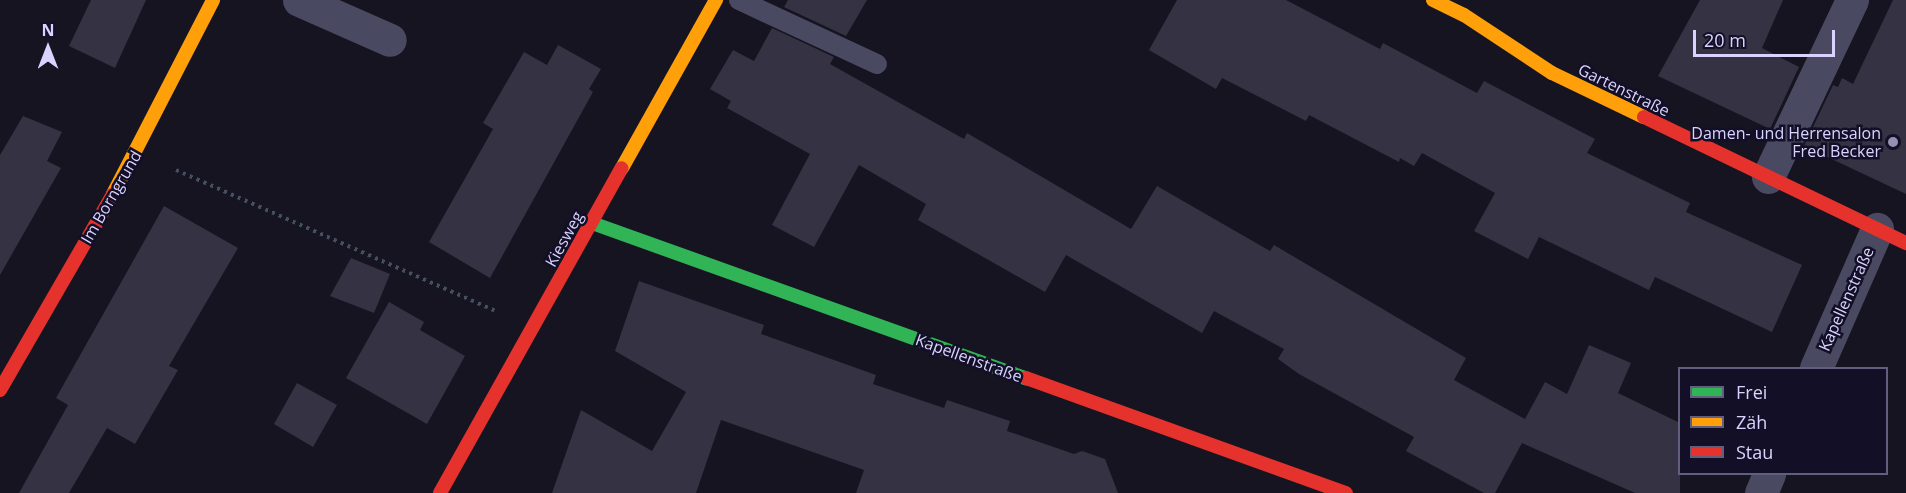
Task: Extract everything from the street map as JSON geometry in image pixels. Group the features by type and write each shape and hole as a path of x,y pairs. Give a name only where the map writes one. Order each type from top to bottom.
{"street":[{"name":"Im Borngrund","path":"0,390 137,153 213,0"},
{"path":"299,0 390,40"},
{"name":"Kiesweg","path":"440,493 716,0"},
{"name":"Gartenstraße","path":"1433,0 1464,15 1552,74 1906,243"},
{"path":"1768,177 1852,0"},
{"name":"Kapellenstraße","path":"592,223 1346,493"},
{"name":"Kapellenstraße","path":"1817,367 1877,229"},
{"path":"1761,493 1770,475"}],"lane":[{"path":"739,0 878,64"}],"path":[{"path":"137,153 534,328"}],"building":[{"path":"91,0 146,0 115,68 69,46"},
{"path":"788,0 867,0 846,36 784,7"},
{"path":"1177,0 1286,0 1380,49 1383,43 1477,93 1484,81 1595,139 1587,153 1690,203 1686,212 1802,265 1772,332 1655,277 1649,290 1539,237 1528,259 1474,231 1495,193 1422,153 1414,166 1400,158 1399,162 1309,115 1306,121 1222,78 1216,89 1149,50"},
{"path":"1700,0 1783,0 1762,48 1799,67 1770,129 1658,76"},
{"path":"1893,0 1906,0 1906,194 1804,146 1833,85 1838,87 1842,78 1853,84"},
{"path":"772,28 834,57 830,64 964,139 967,133 1131,229 1157,186 1270,251 1274,245 1466,358 1454,380 1525,419 1545,382 1567,394 1589,345 1631,363 1618,393 1678,422 1680,493 1635,493 1522,443 1495,493 1484,493 1406,451 1414,437 1299,374 1278,359 1284,349 1214,311 1202,333 1066,255 1045,292 918,220 926,204 859,165 814,247 772,225 810,154 727,108 731,101 710,89 733,50 754,61"},
{"path":"558,45 601,69 589,89 593,92 490,278 429,242 493,129 483,123 524,52 547,65"},
{"path":"23,116 62,132 47,161 61,168 0,275 0,155"},
{"path":"164,206 238,248 169,366 178,370 135,444 107,428 69,493 19,493 68,405 56,398"},
{"path":"351,258 390,274 374,313 330,296"},
{"path":"639,281 764,325 761,334 876,375 873,384 944,408 947,400 1010,421 1007,431 1074,454 1082,451 1105,459 1118,493 856,493 864,470 721,420 696,493 552,493 581,410 652,451 686,392 615,351"},
{"path":"389,302 424,322 420,330 465,356 427,424 346,378"},
{"path":"297,383 337,405 313,447 274,424"}],"traffic: fast":[{"path":"592,223 1026,378"}],"traffic: slow":[{"path":"113,194 213,0"},
{"path":"622,168 716,0"},
{"path":"1433,0 1464,15 1552,73 1644,117"}],"traffic: jam":[{"path":"1644,117 1906,243"},
{"path":"440,493 622,168"},
{"path":"0,390 113,194"},
{"path":"1026,378 1346,493"}],"place":[{"name":"Damen- und Herrensalon Fred Becker","path":"1893,142"}]}
